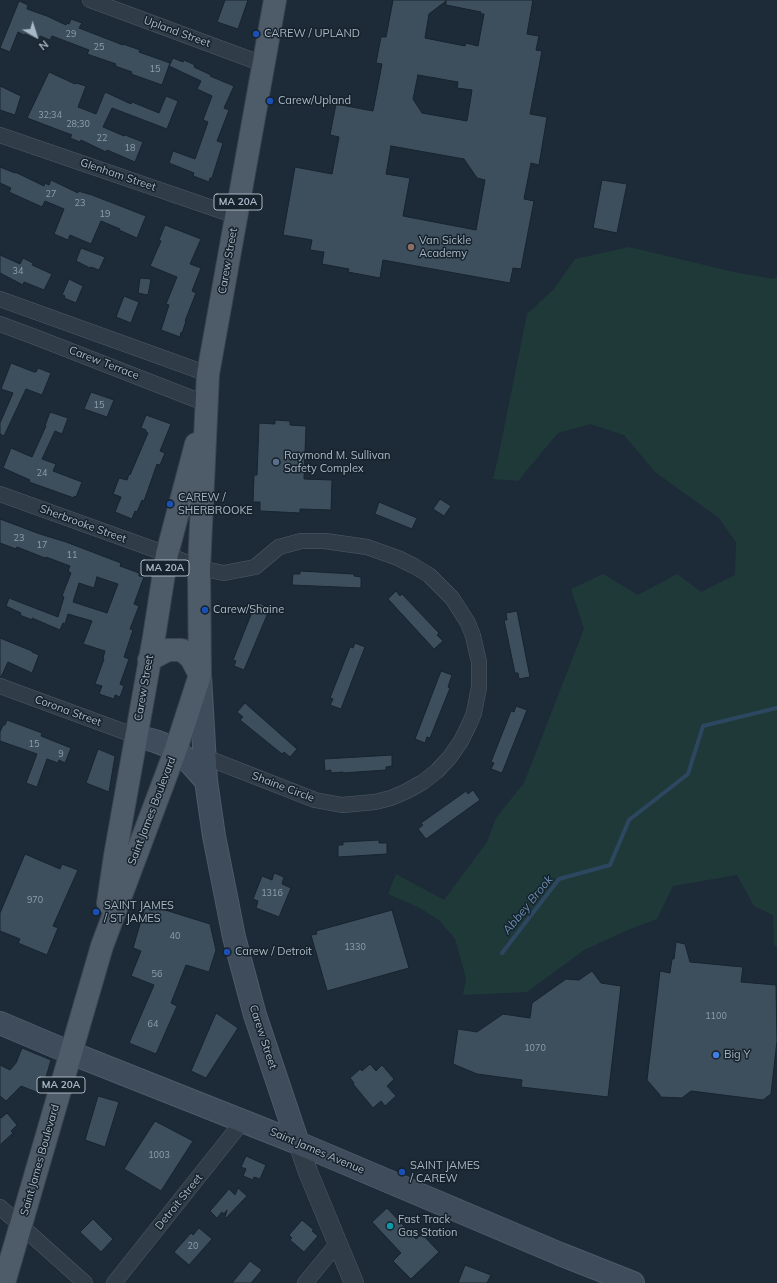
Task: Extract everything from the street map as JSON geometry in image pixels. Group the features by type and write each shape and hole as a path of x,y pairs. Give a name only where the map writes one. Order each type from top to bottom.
{"main road":[{"name":"Carew Street","path":"275,0 208,374 199,568 200,675 206,757 206,781 214,836 234,937 255,1015 298,1143"},
{"name":"Carew Street","path":"206,781 176,749 155,740 136,736 167,554 207,404"},
{"path":"149,660 168,650 182,650 191,658 200,675"},
{"name":"Saint James Boulevard","path":"4,1283 102,946 176,749 200,675"},
{"name":"Saint James Boulevard","path":"102,946 115,856 136,736"},
{"name":"Saint James Avenue","path":"0,1023 71,1053 298,1143 560,1254 633,1283"}],"street":[{"name":"Upland Street","path":"90,0 263,64"},
{"name":"Glenham Street","path":"0,135 236,216"},
{"path":"0,299 208,374"},
{"name":"Carew Terrace","path":"0,324 207,404"},
{"name":"Sherbrooke Street","path":"0,494 167,554"},
{"name":"Shaine Circle","path":"199,568 224,574 255,567 279,547 301,541 324,540 367,547 387,553 414,566 428,576 452,598 461,611 474,636 480,675 477,700 469,725 461,742 437,771 423,782 391,798 375,802 342,805 315,800 206,757"},
{"path":"167,554 199,568"},
{"name":"Corona Street","path":"0,686 136,736"},
{"name":"Detroit Street","path":"114,1283 243,1121"},
{"name":"Carew Street","path":"298,1143 337,1244 354,1283"},
{"path":"0,1207 85,1283"},
{"path":"305,1283 337,1244"}],"green space":[{"path":"629,247 738,273 774,279 777,277 777,946 774,946 773,915 754,906 737,875 673,886 657,919 630,929 584,950 527,992 463,995 466,978 455,939 440,921 420,908 388,894 396,874 444,900 487,842 496,818 524,783 584,629 571,589 603,574 638,595 677,574 701,592 735,575 736,542 719,518 655,472 624,435 590,424 558,433 518,481 493,479 527,314 554,289 575,259"}],"building":[{"path":"225,0 248,0 238,29 217,22"},
{"path":"393,0 533,0 527,34 539,36 536,50 542,51 530,114 547,117 539,165 531,163 524,199 534,201 521,269 513,268 510,283 383,260 380,278 348,272 349,269 322,264 324,252 310,250 312,240 283,235 295,167 332,174 339,137 330,135 336,104 373,111 382,64 376,63 381,37 386,37","holes":["446,1 446,5 481,12 480,14 484,14 478,46 466,43 465,46 425,38 429,14","418,75 458,82 457,88 472,90 467,121 422,113 413,99","391,146 464,159 477,178 485,180 476,230 403,216 410,178 386,174"]},
{"path":"19,1 28,5 27,9 66,25 67,23 69,24 71,19 82,23 79,28 140,50 139,52 170,63 162,85 131,74 132,72 115,66 116,64 87,54 89,50 52,36 50,40 40,36 38,40 18,32 10,52 0,48"},
{"path":"173,58 183,62 184,60 195,65 194,67 211,75 210,76 234,86 224,108 229,110 217,141 223,143 212,178 210,178 209,182 193,176 194,173 169,163 173,151 195,159 208,122 203,120 212,96 197,89 201,81 169,66"},
{"path":"49,72 75,84 86,86 78,107 96,114 105,92 131,104 132,102 159,113 166,96 178,101 167,129 112,108 103,127 143,142 135,162 107,150 106,152 81,140 80,142 70,138 72,135 27,118"},
{"path":"0,86 21,96 15,115 0,110"},
{"path":"0,167 15,172 44,186 45,183 49,185 51,180 78,193 78,191 92,195 146,216 137,238 101,221 91,244 70,235 68,240 54,234 64,209 45,201 42,207 9,192 11,188 0,183"},
{"path":"602,180 627,184 617,233 593,228"},
{"path":"165,225 201,239 190,264 201,268 192,291 196,293 180,337 161,330 169,305 166,304 177,277 150,266 161,241 159,240"},
{"path":"81,248 105,257 99,270 90,268 76,261"},
{"path":"0,255 20,264 23,258 33,263 32,265 52,274 44,290 24,282 23,285 0,273"},
{"path":"140,278 151,279 148,295 138,293"},
{"path":"69,279 83,286 76,303 64,298 65,296 62,295"},
{"path":"124,296 139,302 131,323 116,317"},
{"path":"11,363 34,372 36,372 38,368 51,373 42,395 26,389 4,436 0,434 0,423 13,393 1,389"},
{"path":"91,392 114,400 107,417 84,409"},
{"path":"50,412 68,418 62,434 55,431 42,459 56,464 53,471 82,482 76,497 74,496 74,498 29,482 30,480 3,468 11,448 32,457 46,426"},
{"path":"146,415 171,424 160,451 165,453 160,465 157,464 144,501 142,500 132,519 115,512 121,497 113,494 119,478 127,480 129,474 130,475 148,433 146,430 141,428"},
{"name":"Raymond M. Sullivan Safety Complex","path":"275,420 290,421 290,425 306,426 304,479 332,480 331,510 300,509 300,513 260,511 260,502 253,502 254,475 257,475 259,423 275,424"},
{"path":"440,499 451,506 444,516 433,509"},
{"path":"379,502 417,518 412,529 375,514"},
{"path":"0,519 121,563 120,566 139,573 139,576 144,577 134,604 139,606 130,629 133,630 124,657 129,659 120,684 124,686 120,697 115,695 114,699 99,694 102,686 95,684 104,659 105,651 83,644 92,621 68,614 65,624 63,623 60,630 32,618 32,620 20,615 21,613 6,606 9,598 58,617 64,597 62,596 71,573 68,571 70,566 17,547 16,549 0,543","holes":["97,577 118,584 107,613 73,602 79,583 94,588"]},
{"path":"300,571 354,574 354,576 361,577 361,588 292,585 293,574 300,574"},
{"path":"396,591 400,596 402,594 439,633 437,635 443,641 434,649 388,599"},
{"path":"259,603 270,608 244,670 234,666 236,661 233,660 254,608 256,609"},
{"path":"517,611 530,677 519,679 518,673 515,673 504,620 507,620 506,613"},
{"path":"0,638 39,655 32,673 8,662 0,677"},
{"path":"355,643 365,647 341,709 330,705 333,699 330,698 350,647 353,648"},
{"path":"441,671 452,675 448,687 450,688 430,738 427,737 425,743 415,739"},
{"path":"245,703 297,749 290,757 284,752 282,754 240,720 243,717 237,712"},
{"path":"516,706 527,710 502,773 491,769 494,763 491,762 511,711 514,712"},
{"path":"7,720 42,733 41,736 71,748 65,763 59,760 58,763 47,759 37,787 26,783 37,754 0,741 0,732"},
{"path":"98,749 115,756 109,792 86,783"},
{"path":"392,755 392,766 386,767 386,770 343,773 331,773 331,770 325,771 324,759"},
{"path":"473,790 480,800 426,839 418,829 423,825 421,823 466,791 468,794"},
{"path":"379,840 379,843 387,843 387,854 338,857 338,845 343,845 343,842"},
{"path":"25,854 60,869 62,864 78,870 53,926 58,928 47,955 18,943 20,939 0,931 0,913"},
{"path":"274,873 284,877 282,884 291,888 279,917 256,908 258,901 253,899 262,876 272,880"},
{"path":"146,904 210,924 216,950 209,972 186,965 171,1003 177,1006 156,1054 129,1043 154,985 131,976 141,951 133,948"},
{"path":"392,910 409,968 327,991 311,935 317,934 316,931"},
{"path":"676,942 685,944 690,962 743,967 741,982 776,985 777,1041 771,1094 763,1100 691,1091 682,1098 660,1097 660,1095 647,1080 660,971 670,973 672,959 674,959"},
{"path":"592,971 601,983 621,986 608,1097 521,1087 522,1080 477,1074 453,1064 458,1029 477,1032 503,1014 530,1018 532,1003 566,979 579,980"},
{"path":"216,1013 238,1028 206,1078 191,1071"},
{"path":"22,1048 51,1060 41,1094 21,1086 6,1101 0,1096 0,1065 10,1070 16,1063"},
{"path":"370,1064 376,1071 382,1065 394,1079 387,1086 396,1096 385,1106 381,1101 373,1108 353,1084 354,1083 350,1078 360,1069 362,1071"},
{"path":"98,1096 119,1102 105,1147 85,1140"},
{"path":"7,1113 17,1125 11,1131 13,1133 0,1145 0,1117 1,1118"},
{"path":"155,1121 193,1141 161,1191 124,1169"},
{"path":"246,1156 266,1165 260,1179 254,1177 253,1180 243,1176 246,1169 241,1167"},
{"path":"238,1188 247,1196 226,1218 227,1210 224,1214 222,1212 217,1218 210,1211 229,1189 235,1195"},
{"path":"387,1208 416,1239 422,1234 439,1252 411,1279 393,1261 401,1253 372,1222"},
{"path":"93,1219 113,1239 101,1252 80,1232"},
{"path":"302,1220 314,1230 312,1231 318,1236 304,1252 290,1240 292,1238 289,1235"},
{"path":"199,1228 212,1239 189,1265 174,1252 191,1233 193,1235"},
{"path":"250,1261 262,1270 251,1283 232,1283"},
{"path":"465,1265 491,1275 487,1283 458,1283"}],"waterway":[{"name":"Abbey Brook","path":"502,953 559,879 610,865 629,820 688,774 703,726 777,708"}],"place":[{"name":"CAREW / UPLAND","path":"256,34"},
{"name":"Carew/Upland","path":"270,101"},
{"name":"Van Sickle Academy","path":"411,247"},
{"name":"Raymond M. Sullivan Safety Complex","path":"276,462"},
{"name":"CAREW / SHERBROOKE","path":"170,504"},
{"name":"Carew/Shaine","path":"205,610"},
{"name":"SAINT JAMES / ST JAMES","path":"96,912"},
{"name":"Carew / Detroit","path":"227,952"},
{"name":"Big Y","path":"716,1055"},
{"name":"SAINT JAMES / CAREW","path":"402,1172"},
{"name":"Fast Track Gas Station","path":"390,1226"}]}
